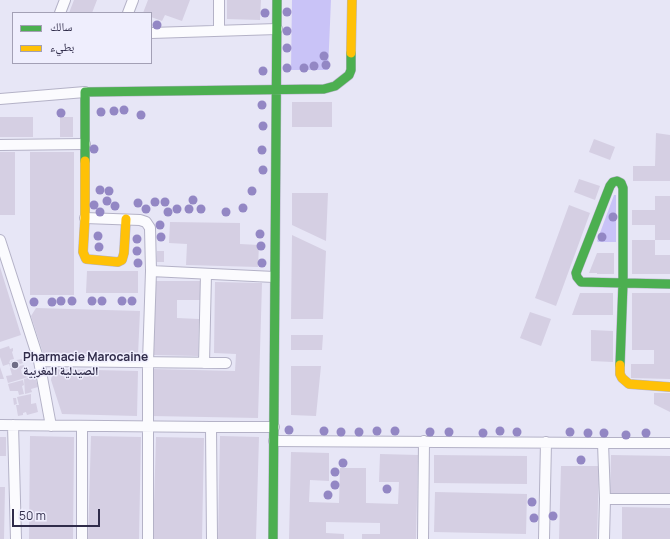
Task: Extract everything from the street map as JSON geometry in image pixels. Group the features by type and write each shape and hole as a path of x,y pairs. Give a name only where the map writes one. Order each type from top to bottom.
{"street":[{"path":"60,12 65,0"},
{"path":"128,12 133,0"},
{"path":"219,0 219,30"},
{"path":"273,539 277,0"},
{"path":"0,99 85,92 324,89 335,86 349,75 351,70 352,0"},
{"path":"152,33 277,29"},
{"path":"85,92 85,218 83,252 85,257 88,260 118,262 122,260 124,253 126,219"},
{"path":"0,145 85,144"},
{"path":"670,284 623,283 582,282 577,277 576,273 610,186 613,182 617,181 621,183 623,188 623,283 620,374 629,384 670,387"},
{"path":"85,218 143,221 150,228 151,271 148,362 148,539"},
{"path":"0,240 39,361 51,426"},
{"path":"151,271 274,277"},
{"path":"204,363 206,274"},
{"path":"39,361 226,363"},
{"path":"0,425 211,427 274,426"},
{"path":"13,425 16,539"},
{"path":"82,426 82,539"},
{"path":"211,427 212,539"},
{"path":"274,441 670,442"},
{"path":"423,539 424,441"},
{"path":"544,539 546,442"},
{"path":"603,443 605,499 604,539"},
{"path":"605,499 670,499"}],"shaded area":[{"path":"292,0 331,0 328,70 291,70"},
{"path":"614,195 616,195 616,242 598,242 597,241"}],"building":[{"path":"74,0 97,0 92,12 69,12"},
{"path":"148,0 190,0 182,21 165,15 162,21 152,17 152,12 143,12"},
{"path":"227,0 261,0 260,20 227,19"},
{"path":"292,102 332,102 332,127 292,127"},
{"path":"0,117 33,117 33,137 0,137"},
{"path":"60,117 73,117 73,137 60,137"},
{"path":"656,133 670,135 670,181 633,181 633,166 655,166"},
{"path":"594,139 615,147 610,160 589,152"},
{"path":"0,152 15,152 15,215 0,215"},
{"path":"30,152 74,152 74,295 30,295"},
{"path":"579,179 600,186 595,200 574,192"},
{"path":"292,193 328,193 326,241 292,225"},
{"path":"655,196 670,196 670,240 655,240 655,225 632,225 632,210 655,210"},
{"path":"569,205 590,213 556,306 535,298"},
{"path":"170,222 240,223 240,244 259,245 258,267 186,265 187,244 169,243"},
{"path":"292,235 326,251 323,319 291,319"},
{"path":"632,240 655,240 655,255 670,255 670,274 632,274"},
{"path":"157,251 164,251 164,262 157,262"},
{"path":"597,253 614,253 614,274 589,273"},
{"path":"0,267 21,335 0,342"},
{"path":"87,271 138,271 138,293 86,293"},
{"path":"155,281 200,281 200,300 177,300 177,318 199,319 198,356 154,355"},
{"path":"215,282 262,283 258,418 152,416 153,369 235,371 236,354 214,353"},
{"path":"580,293 613,293 613,315 572,315"},
{"path":"632,293 670,293 670,379 631,378 631,364 654,364 654,350 632,350"},
{"path":"36,308 140,311 138,355 43,353 31,316"},
{"path":"530,312 551,319 541,346 520,338"},
{"path":"591,330 613,331 613,362 591,361"},
{"path":"291,335 323,335 322,350 291,350"},
{"path":"9,346 10,349 13,348 12,352 14,359 10,360 9,364 3,366 0,357 0,349"},
{"path":"22,359 23,363 10,367 9,363 11,363 11,361"},
{"path":"24,365 24,368 21,369 22,374 31,372 32,376 8,383 6,376 12,375 10,368"},
{"path":"291,366 321,366 316,416 291,415"},
{"path":"0,367 4,379 0,379"},
{"path":"53,369 138,371 137,416 62,414 51,380"},
{"path":"35,376 38,387 31,389 32,392 25,394 24,379"},
{"path":"23,380 24,385 22,386 24,394 19,395 18,391 10,391 8,384"},
{"path":"654,393 670,393 670,412 654,404"},
{"path":"31,394 31,404 36,403 38,412 27,415 26,412 23,413 23,415 18,416 16,405 19,405 17,397"},
{"path":"13,398 16,398 17,404 14,405"},
{"path":"30,436 74,437 73,539 29,539"},
{"path":"91,436 141,437 139,539 88,539"},
{"path":"220,436 259,437 256,539 218,539"},
{"path":"0,437 6,437 6,456 0,456"},
{"path":"156,437 204,438 202,539 153,539"},
{"path":"291,452 329,453 329,481 310,480 309,502 339,503 340,468 366,468 366,503 398,504 399,482 379,482 380,454 418,455 416,539 362,539 362,534 380,534 380,523 326,522 326,533 344,534 344,539 289,539"},
{"path":"434,455 527,456 527,484 434,483"},
{"path":"611,455 670,456 670,496 610,496"},
{"path":"561,466 599,466 597,539 559,539"},
{"path":"0,487 5,487 4,539 0,539"},
{"path":"435,492 527,494 526,534 434,532"},
{"path":"622,507 670,508 670,539 622,539"}],"traffic: fast":[{"path":"273,539 277,0"},
{"path":"85,161 85,92 324,89 335,86 349,75 351,70 351,53"},
{"path":"620,365 623,283 623,188 621,183 617,181 613,182 610,186 576,273 577,277 581,282 623,283 670,284"}],"traffic: slow":[{"path":"351,53 352,0"},
{"path":"85,161 85,218 83,252 86,259 118,262 122,260 124,253 126,219"},
{"path":"620,365 620,374 629,384 670,387"}],"place":[{"name":"Pharmacie Marocaine الصيدلية المغربية","path":"15,365"}]}
